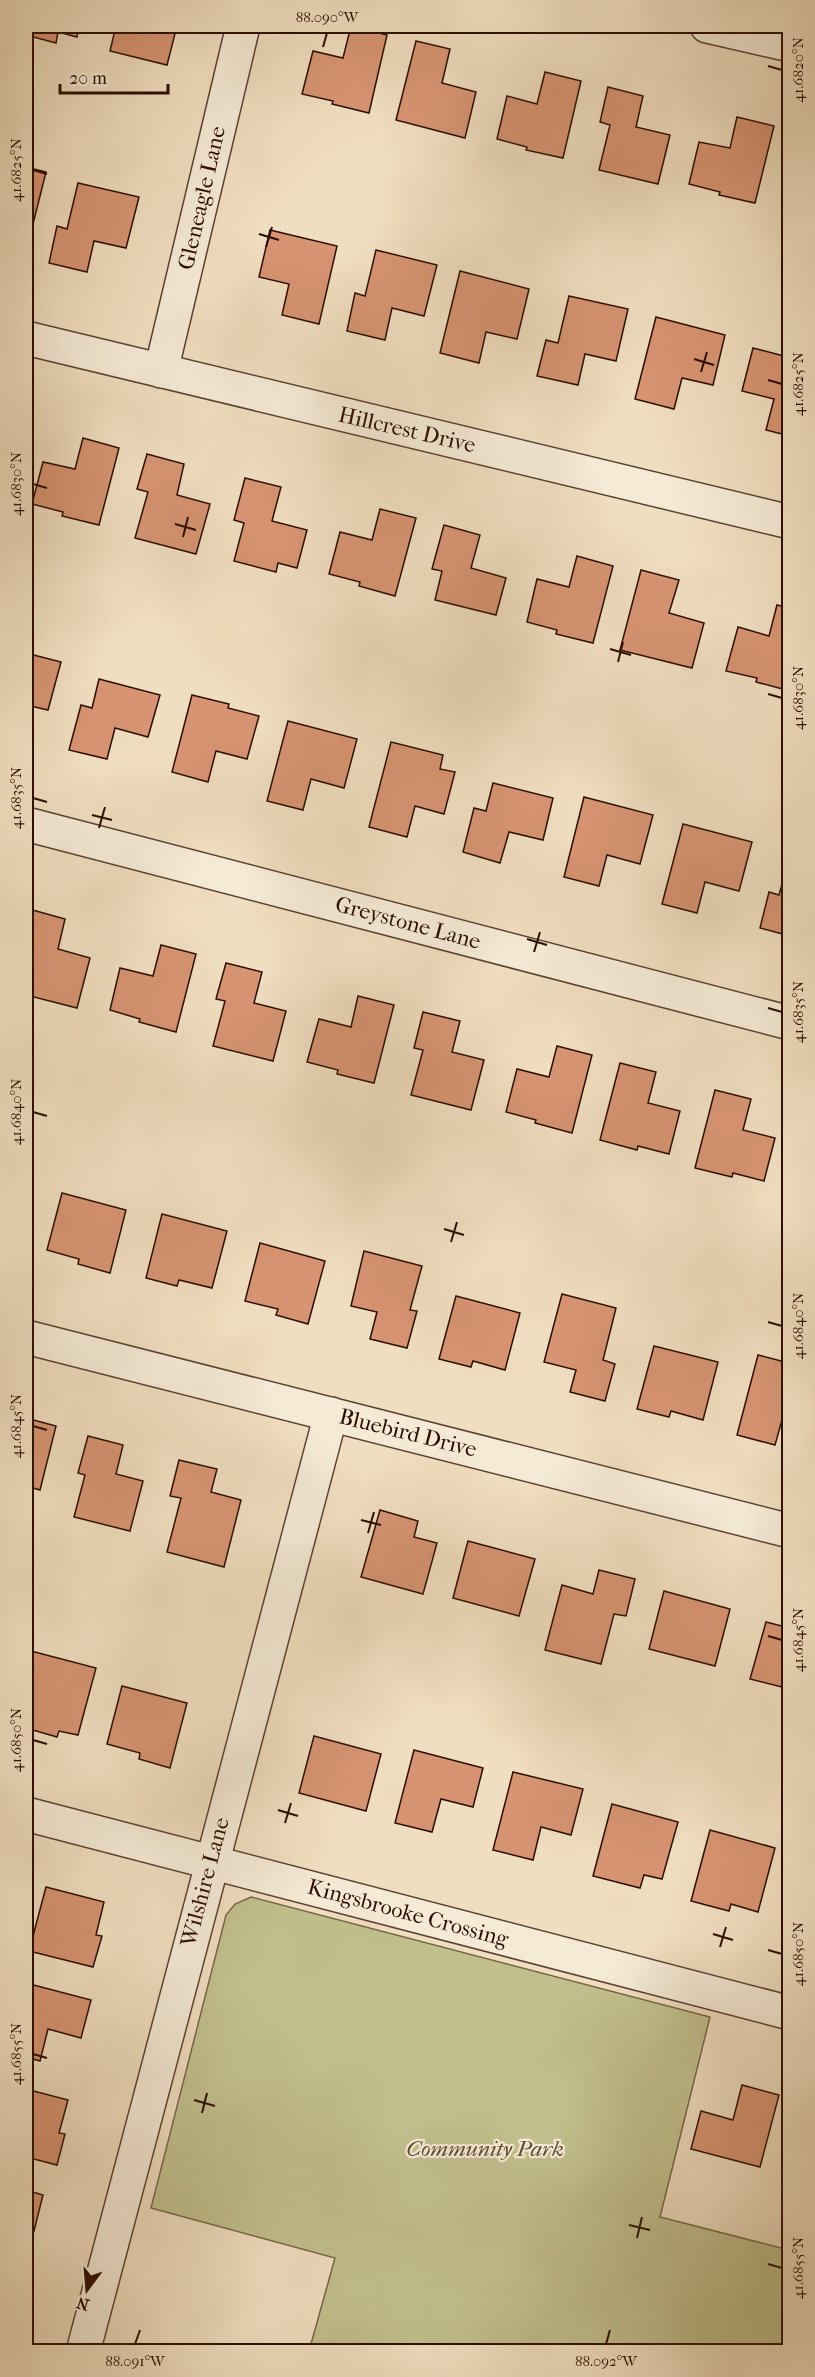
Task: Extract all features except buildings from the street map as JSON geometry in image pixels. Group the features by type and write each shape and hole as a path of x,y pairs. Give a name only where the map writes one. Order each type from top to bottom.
{"street":[{"name":"Gleneagle Lane","path":"161,371 243,26"},
{"path":"707,26 789,45"},
{"name":"Hillcrest Drive","path":"26,338 789,522"},
{"name":"Greystone Lane","path":"26,824 789,1023"},
{"name":"Bluebird Drive","path":"26,1337 789,1531"},
{"name":"Wilshire Lane","path":"83,2352 210,1862 331,1414"},
{"name":"Kingsbrooke Crossing","path":"26,1814 789,2013"}],"green space":[{"name":"Community Park","path":"251,1897 710,2017 660,2217 789,2250 789,2351 309,2351 335,2258 151,2208 226,1915 235,1904"}]}
